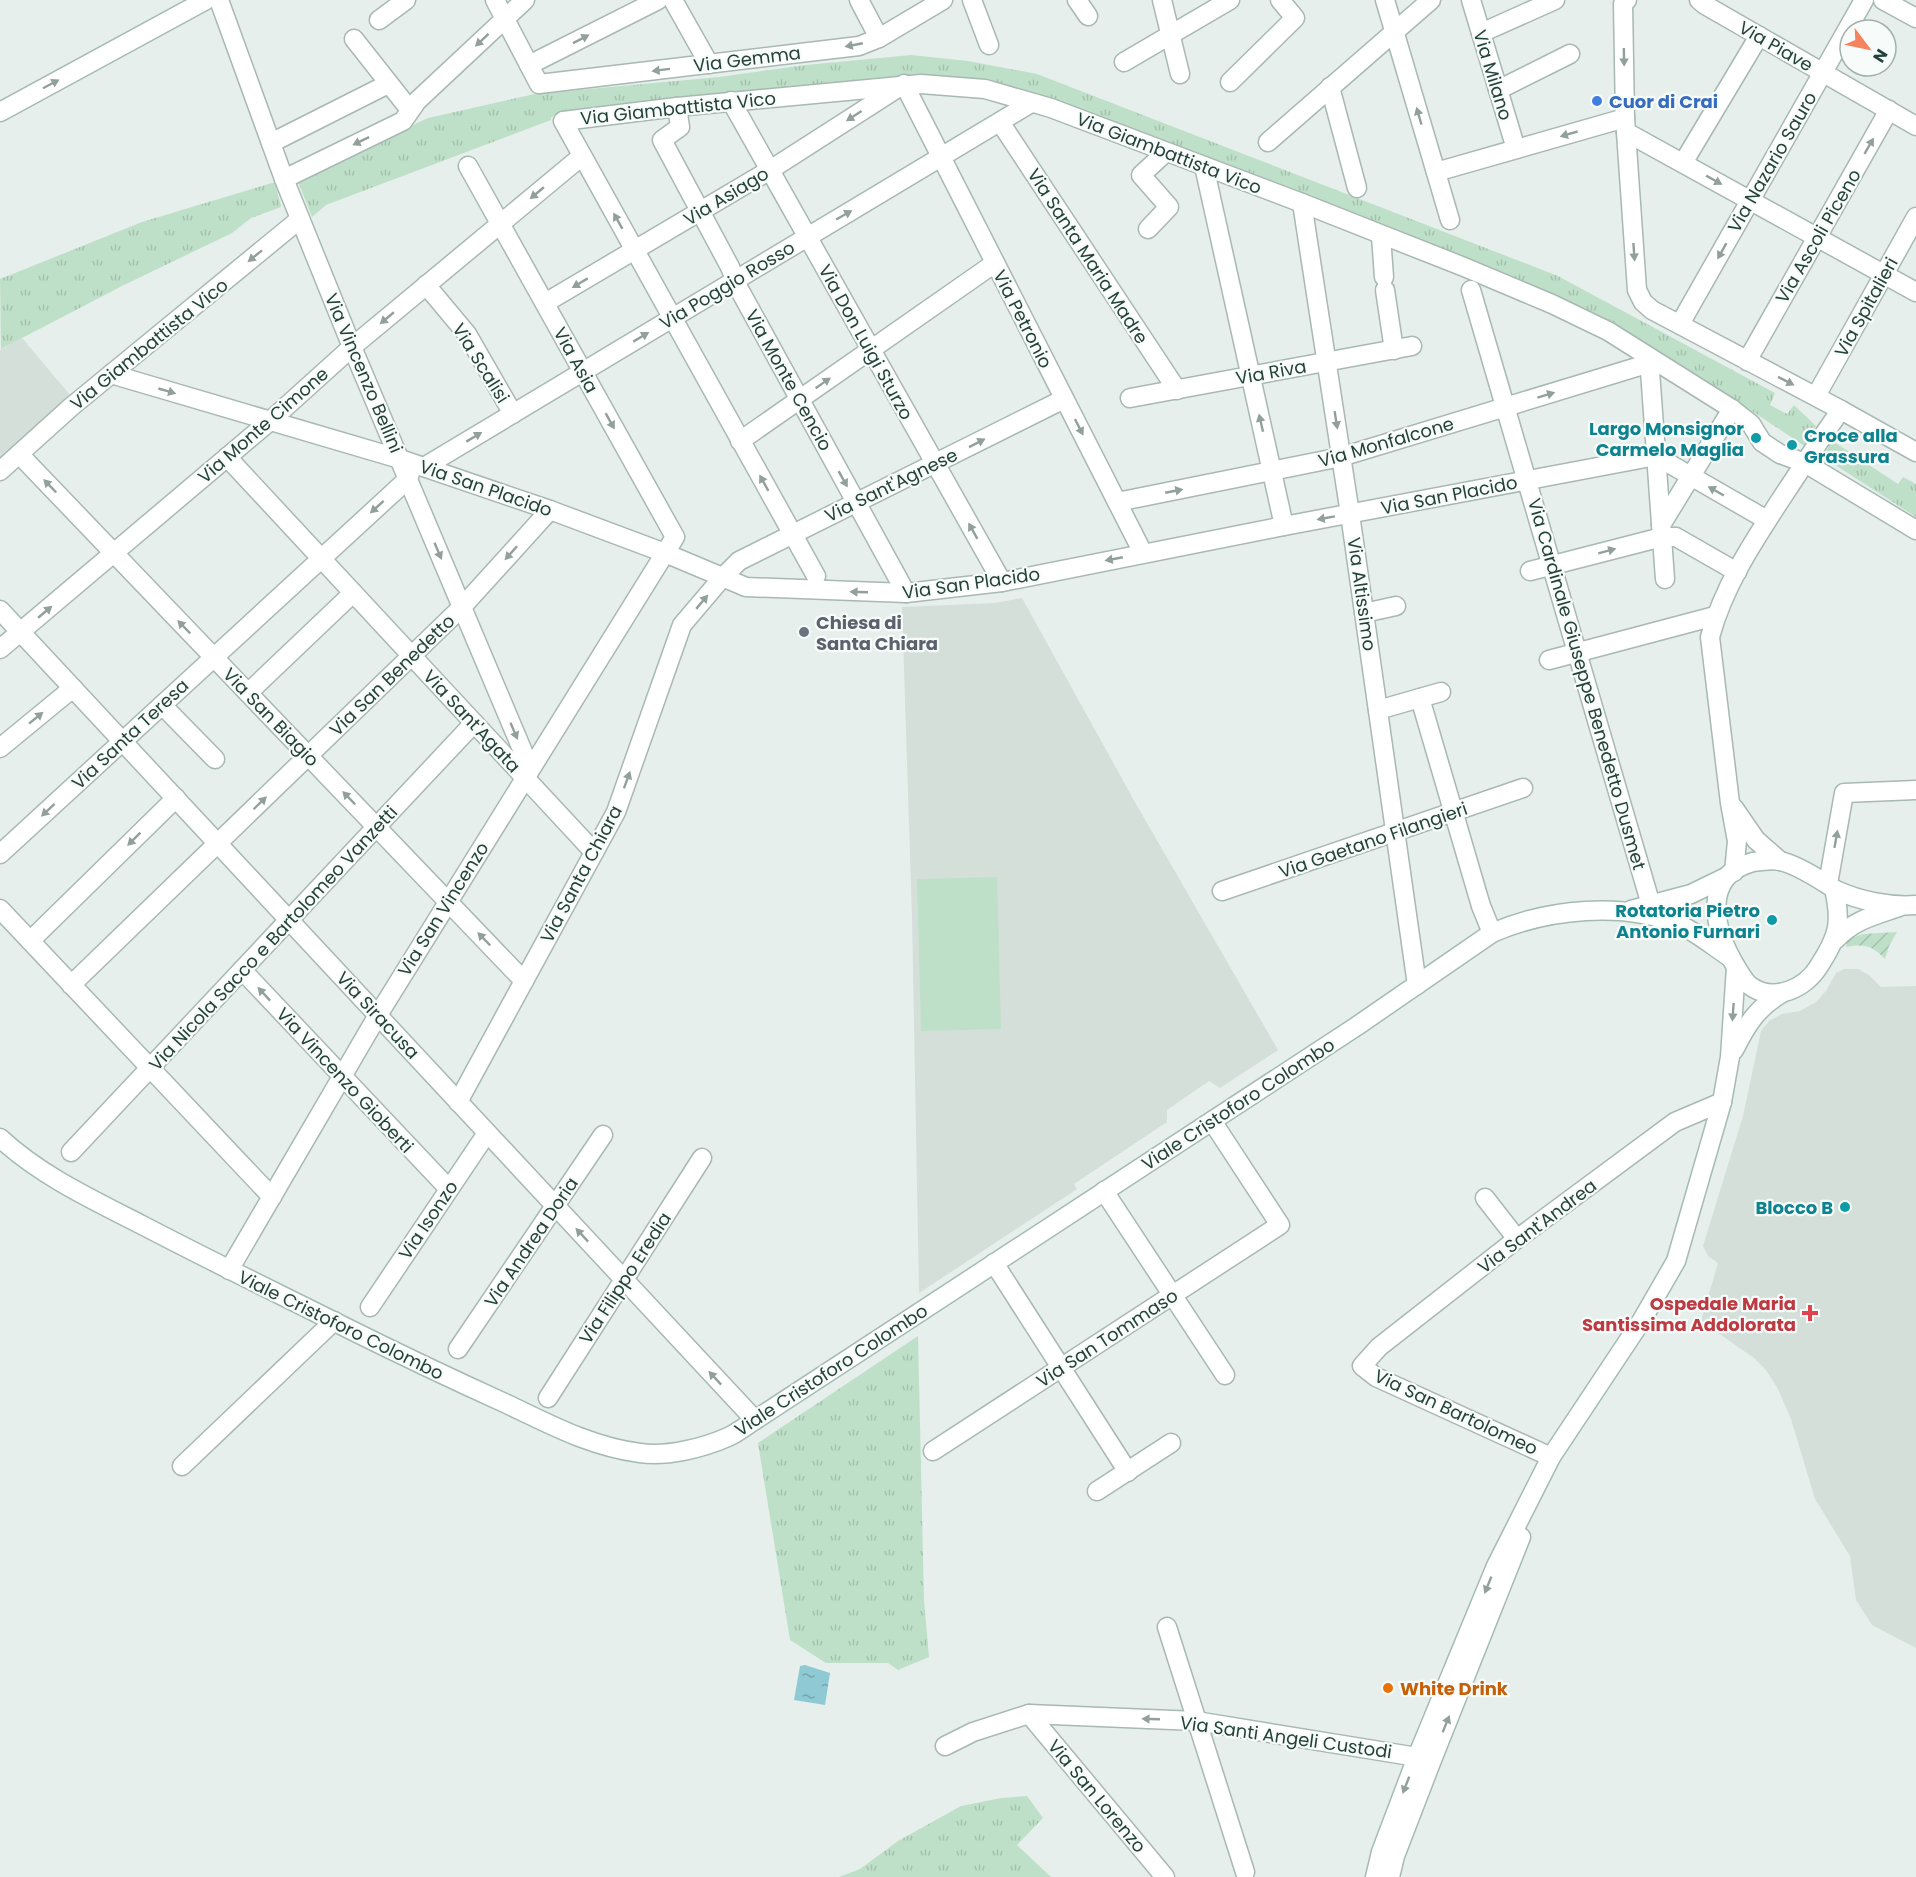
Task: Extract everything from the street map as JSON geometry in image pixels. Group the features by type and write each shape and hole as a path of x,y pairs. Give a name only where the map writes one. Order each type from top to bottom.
{"street":[{"path":"0,112 206,0"},
{"name":"Via Vincenzo Bellini","path":"219,0 300,219 352,347 411,467 462,607 524,754 525,778"},
{"path":"379,20 406,0"},
{"path":"495,0 529,66 658,0"},
{"path":"284,179 403,121 417,100 525,0"},
{"path":"673,0 709,64"},
{"path":"859,0 879,38"},
{"name":"Via Gemma","path":"529,66 539,84 859,46 879,38 943,0"},
{"path":"972,0 989,45"},
{"path":"1077,0 1088,16"},
{"path":"1162,0 1180,74"},
{"path":"1124,62 1230,0"},
{"path":"1230,82 1295,18 1280,0"},
{"path":"1385,0 1450,220"},
{"path":"1268,142 1431,0"},
{"name":"Via Milano","path":"1471,0 1516,149"},
{"path":"1480,33 1555,0"},
{"path":"1627,0 1623,4 1626,125 1637,290 1643,302 1653,310 1916,452"},
{"name":"Via Piave","path":"1699,0 1916,126"},
{"name":"Via Nazario Sauro","path":"1680,324 1864,0"},
{"path":"1883,0 1916,18"},
{"path":"1683,163 1759,36"},
{"path":"354,39 410,110"},
{"path":"1498,90 1570,54"},
{"path":"271,143 388,84"},
{"name":"Via Giambattista Vico","path":"582,156 563,121 904,84 952,85 985,89 1031,103 1204,166 1464,267 1552,304 1608,332 1649,360 1732,409 1751,424 1762,442 1780,454 1805,462"},
{"name":"Via Petronio","path":"904,84 940,159 1143,553"},
{"name":"Via Asiago","path":"545,303 770,170 904,84"},
{"path":"1330,87 1357,188"},
{"name":"Via Don Luigi Sturzo","path":"731,101 1002,582"},
{"name":"Via Poggio Rosso","path":"411,467 513,414 1031,103"},
{"name":"Via Monte Cencio","path":"676,107 680,127 662,140 906,593"},
{"name":"Via Ascoli Piceno","path":"1747,361 1889,110"},
{"name":"Via Santa Maria Madre","path":"1000,122 1177,390"},
{"path":"1436,172 1516,149 1626,125 1683,163 1916,292"},
{"path":"1148,229 1169,207 1141,175 1166,152"},
{"path":"582,156 816,576"},
{"name":"Via Monte Cimone","path":"0,649 270,421 352,347 582,156"},
{"name":"Via Asia","path":"468,166 675,537 665,553"},
{"path":"1204,166 1284,526"},
{"name":"Via Altissimo","path":"1302,204 1350,514 1417,985"},
{"name":"Via Spitalieri","path":"1816,396 1916,217"},
{"name":"Via Giambattista Vico","path":"0,471 111,374 300,219"},
{"name":"Via Riva","path":"1130,398 1403,348 1384,283 1381,236"},
{"path":"740,441 994,263"},
{"name":"Via Scalisi","path":"426,285 467,334 513,414"},
{"name":"Via Cardinale Giuseppe Benedetto Dusmet","path":"1471,290 1652,905"},
{"path":"1649,360 1665,579"},
{"name":"Via Monfalcone","path":"1117,502 1341,457 1506,407 1649,360"},
{"name":"Via San Placido","path":"111,374 270,421 550,510 665,553 746,587 906,593 1002,582 1143,553 1656,456"},
{"name":"Via Sant'Agnese","path":"722,578 739,561 1064,399"},
{"path":"1662,531 1691,476 1732,409"},
{"path":"1782,993 1764,992 1749,986 1721,939 1716,906 1719,889 1730,875 1737,841 1730,802 1710,637 1715,616 1767,520 1841,410"},
{"name":"Via San Biagio","path":"19,454 524,981"},
{"path":"1656,456 1767,520"},
{"name":"Via Sant'Agata","path":"228,457 594,852"},
{"path":"1805,462 1916,530"},
{"name":"Via Santa Teresa","path":"0,854 321,558 411,467"},
{"name":"Via San Benedetto","path":"71,984 462,607 550,510"},
{"path":"1530,571 1662,531 1737,572"},
{"name":"Via San Vincenzo","path":"230,1270 378,1015 665,553"},
{"name":"Via Santa Chiara","path":"458,1102 616,812 682,625 722,578"},
{"path":"248,693 353,592"},
{"path":"1364,613 1396,606"},
{"name":"Via Siracusa","path":"0,610 755,1420"},
{"path":"1549,660 1715,616"},
{"path":"0,748 73,688"},
{"path":"1378,710 1441,692"},
{"path":"1420,698 1492,933"},
{"path":"162,705 215,759"},
{"name":"Via Nicola Sacco e Bartolomeo Vanzetti","path":"71,1152 474,723"},
{"name":"Via Gaetano Filangieri","path":"1222,891 1523,788"},
{"path":"1730,1057 1749,1022 1764,1005 1782,993 1796,989 1808,980 1818,968 1834,940 1839,924 1838,906 1831,887 1844,793 1916,790"},
{"path":"30,942 176,798"},
{"path":"1730,802 1756,840 1780,861 1831,887 1866,900 1910,906"},
{"path":"1626,911 1691,894 1755,862 1780,861"},
{"path":"1834,940 1846,928 1860,920 1910,906"},
{"path":"0,909 272,1197"},
{"path":"1626,911 1679,925 1694,933 1733,962"},
{"name":"Viale Cristoforo Colombo","path":"0,1138 16,1153 49,1176 230,1270 334,1322 570,1433 609,1448 643,1454 669,1452 697,1447 728,1437 755,1420 1212,1121 1492,933 1514,923 1548,914 1626,911"},
{"path":"1375,1877 1381,1852 1417,1757 1496,1566 1551,1457 1642,1320 1676,1261 1722,1102 1730,1057 1733,962"},
{"name":"Via Vincenzo Gioberti","path":"242,970 449,1189"},
{"name":"Via Sant'Andrea","path":"1362,1366 1379,1347 1517,1239 1675,1122 1722,1102"},
{"name":"Via San Tommaso","path":"933,1451 1280,1225 1212,1121"},
{"name":"Via Isonzo","path":"370,1307 487,1132"},
{"name":"Via Andrea Doria","path":"458,1349 603,1135"},
{"name":"Via Filippo Eredia","path":"548,1398 702,1158"},
{"path":"1104,1191 1225,1375"},
{"path":"1485,1198 1517,1239"},
{"path":"994,1263 1128,1472"},
{"path":"182,1466 334,1322"},
{"name":"Via San Bartolomeo","path":"1362,1366 1376,1377 1551,1457"},
{"path":"1097,1491 1171,1443"},
{"path":"1390,1877 1395,1856 1508,1573 1551,1457"},
{"path":"1167,1627 1245,1872"},
{"name":"Via Santi Angeli Custodi","path":"945,1746 974,1732 1029,1714 1196,1721 1417,1757"},
{"name":"Via San Lorenzo","path":"1029,1714 1166,1877"}],"shaded area":[{"path":"22,338 70,395 0,456 0,350"},
{"path":"1022,598 1136,804 1278,1050 1220,1088 1209,1081 1167,1110 1167,1122 1074,1184 1077,1189 919,1293 912,916 902,607 995,603"},
{"name":"Ospedale Maria Santissima Addolorata","path":"1844,969 1858,969 1869,975 1881,987 1916,986 1916,1648 1872,1625 1856,1600 1850,1556 1815,1499 1791,1419 1778,1389 1766,1370 1754,1358 1701,1321 1718,1263 1708,1256 1703,1246 1743,1116 1761,1031 1769,1021 1782,1014 1800,1011 1816,1002 1826,991 1836,973"}],"green space":[{"path":"911,55 968,61 1037,74 1558,276 1775,393 1770,405 1787,414 1794,405 1816,426 1806,447 1704,379 1574,305 1055,99 977,80 905,75 551,117 551,120 326,205 312,217 297,179 428,118 535,94 719,77 806,65"},
{"path":"275,182 281,207 251,218 232,233 122,286 1,349 0,279 142,222"},
{"path":"1831,440 1898,484 1903,477 1916,484 1916,517 1832,463 1829,467 1822,463"},
{"path":"997,877 1001,1029 921,1031 917,879"},
{"path":"1897,932 1885,959 1867,947 1846,947 1848,939 1863,934"},
{"path":"918,1336 924,1600 929,1657 898,1670 888,1663 826,1663 790,1640 758,1443"},
{"path":"1027,1796 1043,1818 1017,1845 1051,1877 839,1877 860,1869 898,1841 961,1806 1001,1798"}],"water":[{"path":"805,1665 830,1673 825,1705 794,1700 800,1666"}],"place":[{"name":"Cuor di Crai","path":"1597,101"},
{"name":"Largo Monsignor Carmelo Maglia","path":"1756,438"},
{"name":"Croce alla Grassura","path":"1792,445"},
{"name":"Chiesa di Santa Chiara","path":"804,632"},
{"name":"Rotatoria Pietro Antonio Furnari","path":"1772,920"},
{"name":"Blocco B","path":"1845,1207"},
{"name":"Ospedale Maria Santissima Addolorata","path":"1810,1313"},
{"name":"White Drink","path":"1388,1688"}]}
